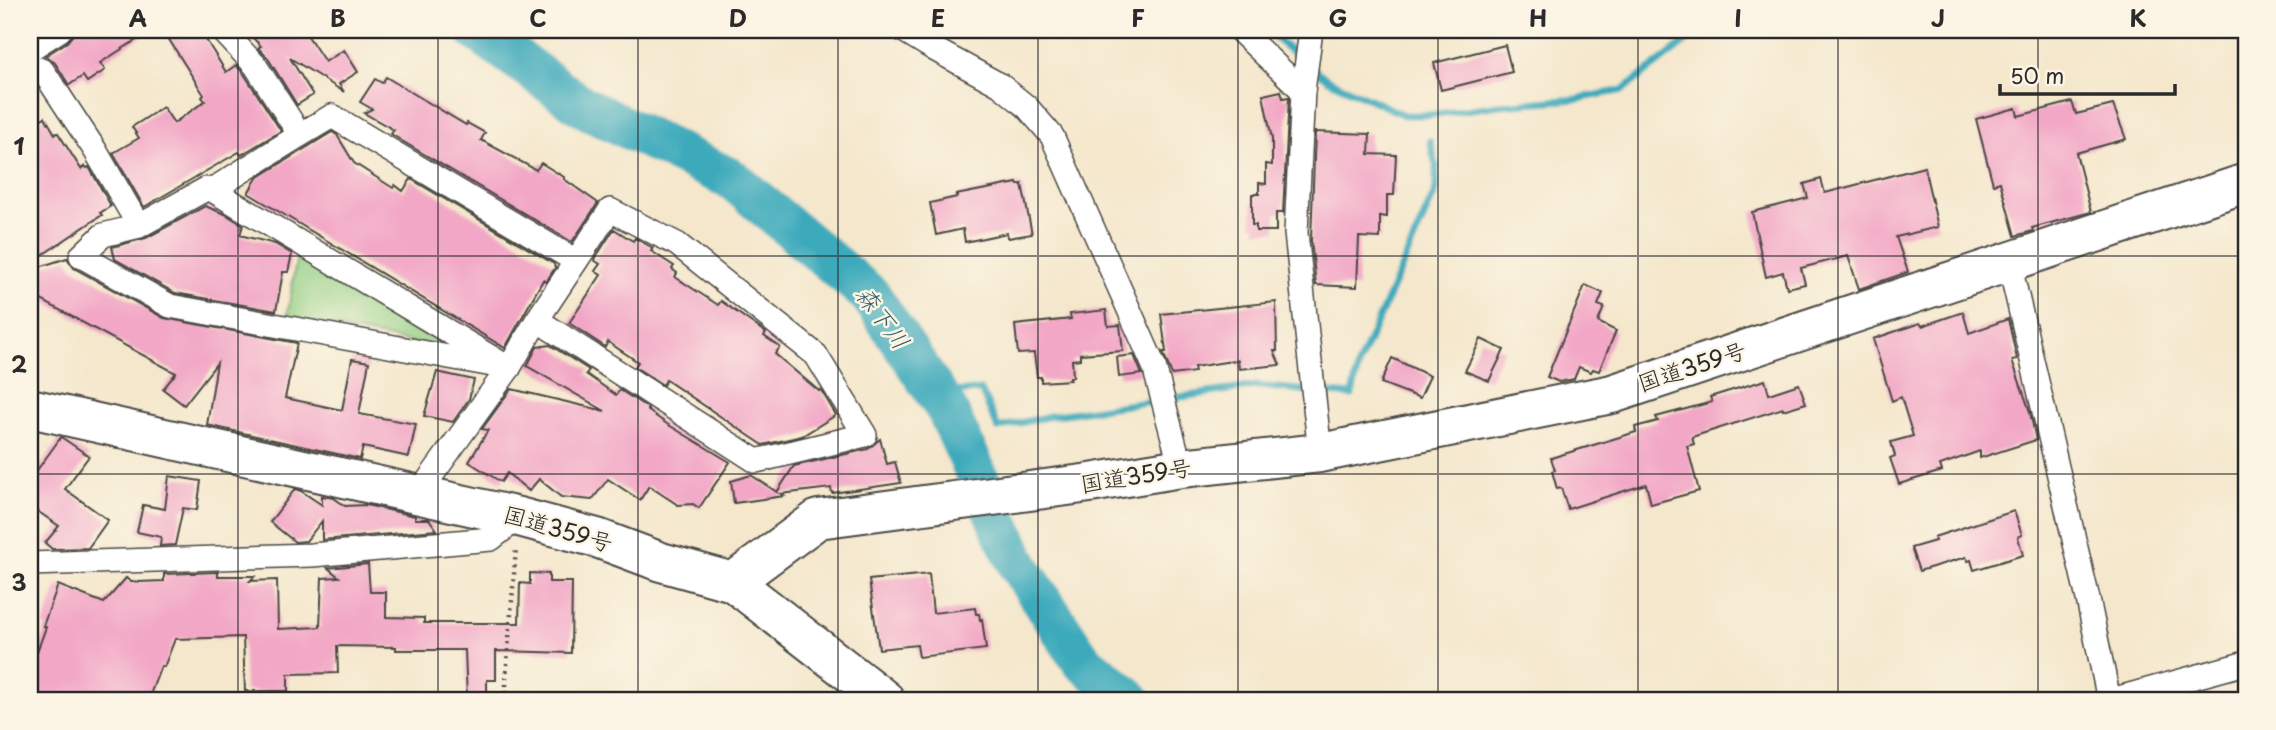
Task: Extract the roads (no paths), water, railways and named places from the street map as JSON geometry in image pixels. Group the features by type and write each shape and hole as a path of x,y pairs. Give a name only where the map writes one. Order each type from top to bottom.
{"highway":[{"name":"国道359号","path":"30,408 519,517 597,538 661,562 733,582 818,519 1090,483 1181,468 1320,453 1612,394 2246,183"},
{"path":"733,582 885,700"}],"street":[{"path":"60,30 30,60 43,71 95,150 139,226"},
{"path":"222,30 255,65 300,135"},
{"path":"903,30 1000,85 1027,107 1052,136 1154,366 1181,468"},
{"path":"1239,30 1304,83"},
{"path":"1310,38 1304,83 1296,233 1320,453"},
{"path":"212,190 332,116 576,261"},
{"path":"206,189 212,190 509,368 170,306 81,257 103,235 139,226 206,189"},
{"path":"419,493 509,368 537,320 610,210 677,244 816,355 865,435 756,461 537,320"},
{"path":"2009,262 2110,700 2246,663"},
{"path":"30,564 312,555 491,539 519,517"}],"waterway":[{"name":"森下川","path":"476,30 582,106 733,180 870,295 947,410 1019,566 1082,661 1131,700"},
{"path":"1265,30 1328,80 1404,115 1430,115 1499,105 1577,99 1623,90 1701,30"},
{"path":"935,393 981,390 998,428 1050,416 1257,386 1352,395 1359,363 1436,190 1436,166 1430,141"}]}
